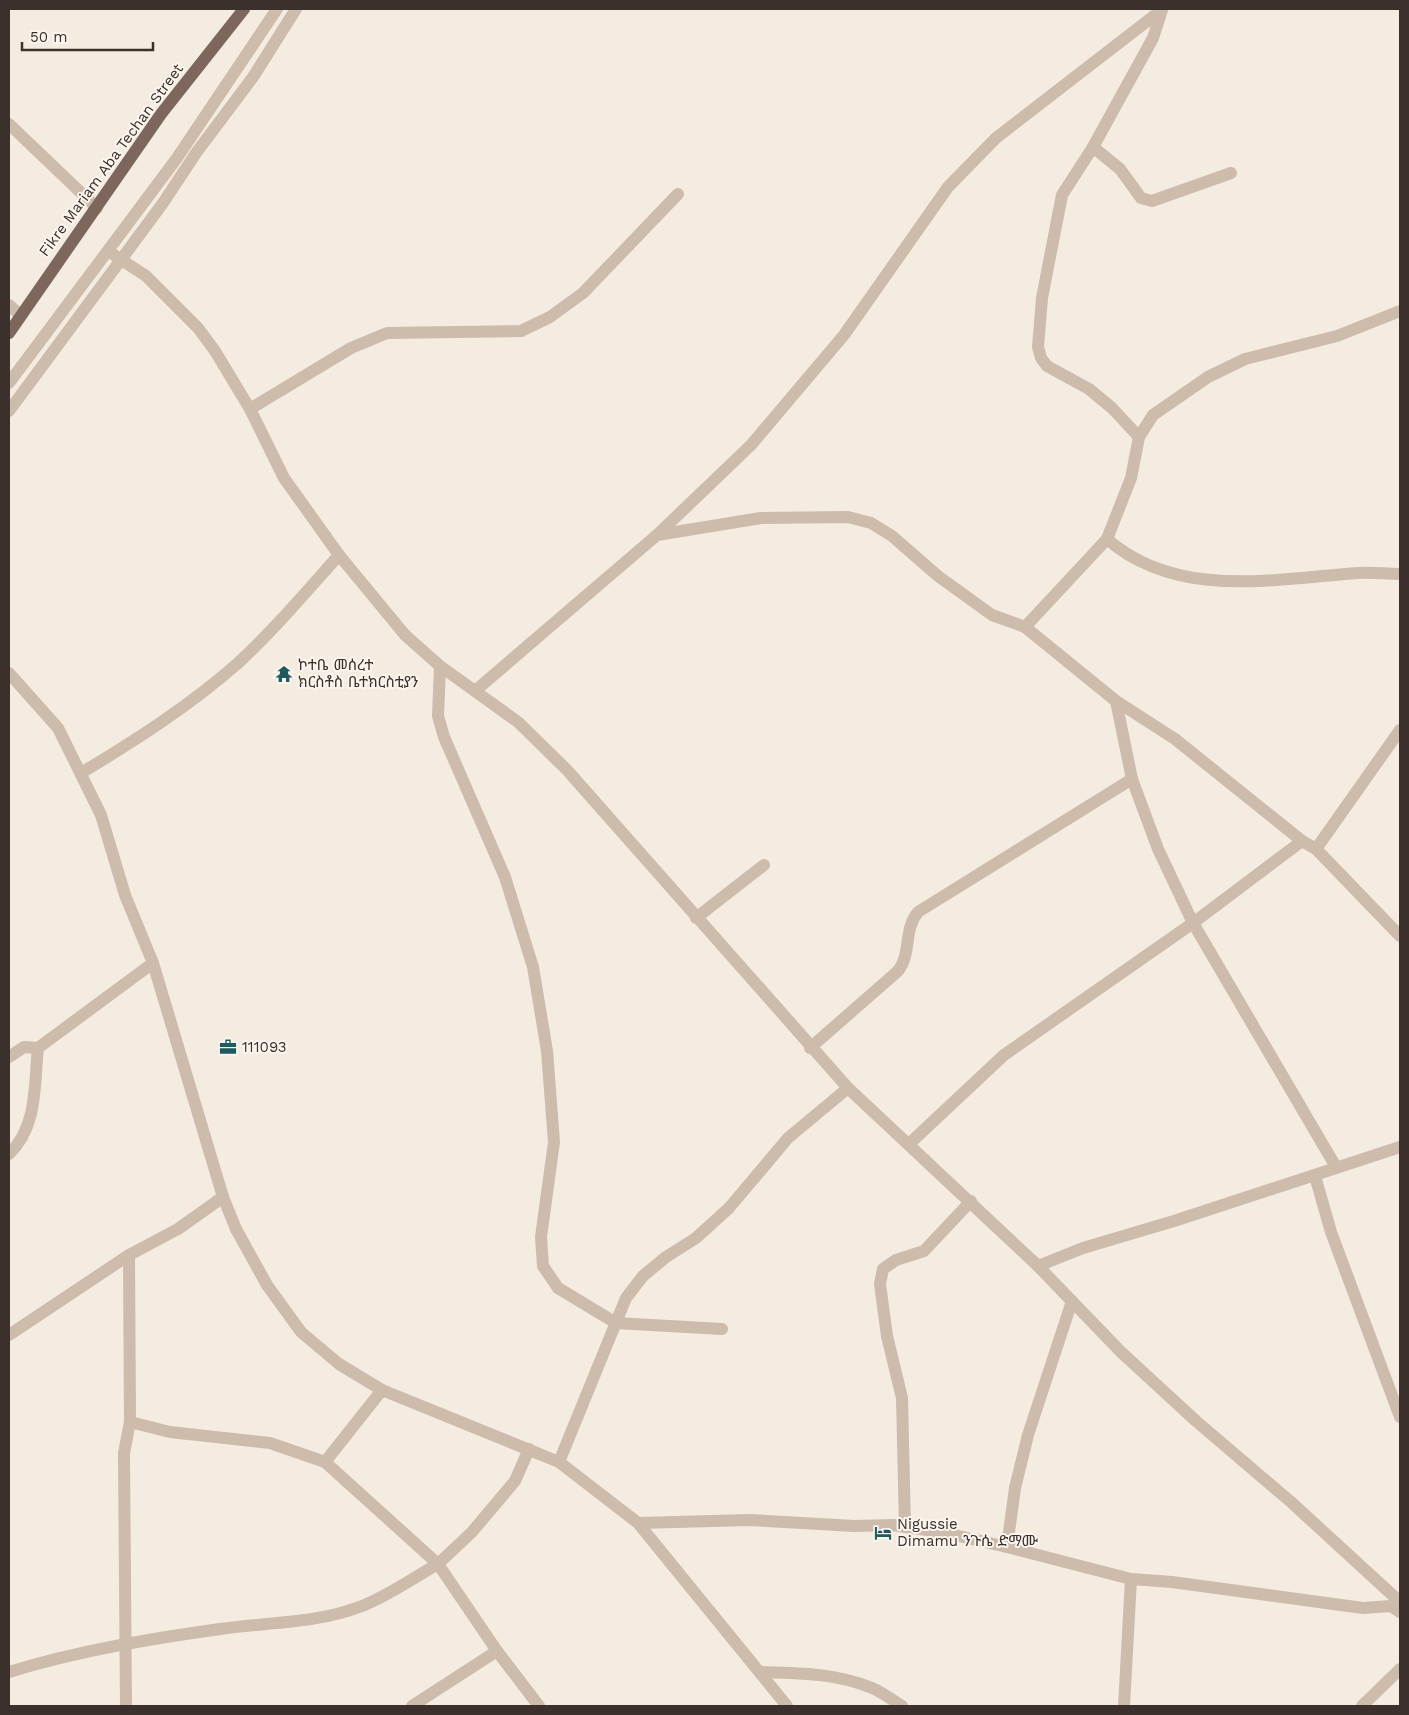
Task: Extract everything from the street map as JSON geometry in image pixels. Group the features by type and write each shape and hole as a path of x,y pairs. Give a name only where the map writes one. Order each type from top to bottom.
{"main road":[{"name":"Fikre Mariam Aba Techan Street","path":"9,333 162,114 244,9"}],"street":[{"path":"9,382 177,158 277,9"},
{"path":"9,411 122,259 253,77 296,9"},
{"path":"1139,437 1112,408 1089,390 1047,366 1041,358 1038,347 1042,298 1062,195 1093,147 1153,38 1161,11"},
{"path":"475,691 657,535 751,445 844,335 948,187 996,138 1161,11"},
{"path":"9,124 97,208"},
{"path":"1093,147 1120,169 1141,198 1152,201 1165,198 1231,173"},
{"path":"250,409 350,348 387,333 521,332 550,317 583,293 678,194"},
{"path":"108,251 146,276 198,328 215,351 250,409 284,478 339,556 405,635 440,666 518,722 567,770 624,832 696,918 810,1048 848,1088 1038,1266 1121,1352 1196,1421 1291,1502 1400,1602"},
{"path":"9,305 20,316"},
{"path":"1024,626 1107,539 1131,478 1139,437 1153,415 1208,377 1245,359 1337,336 1400,311"},
{"path":"657,535 761,518 848,517 871,523 892,536 938,576 992,615 1024,626 1116,700 1174,739 1302,841 1316,849 1400,936"},
{"path":"1107,539 1124,554 1160,569 1231,583 1275,582 1360,573 1400,574"},
{"path":"81,773 180,710 238,663 339,556"},
{"path":"440,666 438,716 444,737 505,877 533,967 547,1051 554,1142 541,1237 543,1266 558,1288 616,1323 722,1329"},
{"path":"9,673 58,728 101,815 126,896 154,963 223,1197 236,1229 267,1285 301,1332 339,1364 382,1390 559,1462 638,1523 787,1706"},
{"path":"1116,700 1132,779 1158,849 1193,923 1336,1167"},
{"path":"1316,849 1400,730"},
{"path":"810,1048 898,972 905,963 908,953 908,929 911,920 918,912 1132,779"},
{"path":"909,1144 1004,1055 1193,923 1302,841"},
{"path":"696,918 764,865"},
{"path":"9,1057 24,1047 38,1048 154,963"},
{"path":"9,1154 27,1131 38,1048"},
{"path":"559,1462 626,1298 643,1276 703,1232 729,1208 788,1138 848,1088"},
{"path":"1038,1266 1083,1248 1315,1176 1336,1167 1400,1147"},
{"path":"1315,1176 1331,1232 1400,1417"},
{"path":"9,1335 129,1254 178,1229 223,1197"},
{"path":"905,1527 902,1398 887,1336 880,1284 883,1269 896,1260 924,1251 970,1201"},
{"path":"126,1706 124,1453 130,1422 129,1254"},
{"path":"1006,1546 1015,1488 1028,1434 1072,1301"},
{"path":"325,1462 382,1390"},
{"path":"130,1422 170,1432 270,1443 325,1462 438,1564 498,1651 539,1706"},
{"path":"9,1672 126,1644 222,1628 298,1623 363,1606 438,1564 472,1532 515,1481 529,1449"},
{"path":"638,1523 749,1520 905,1527 941,1532 1006,1546 1132,1579 1172,1582 1363,1608 1391,1606 1400,1612"},
{"path":"1124,1706 1132,1579"},
{"path":"412,1706 498,1651"},
{"path":"1362,1706 1400,1669"},
{"path":"760,1672 816,1673 843,1679 873,1688 902,1706"}],"place":[{"name":"ኮተቤ መሰረተ ክርስቶስ ቤተክርስቲያን","path":"284,674"},
{"name":"111093","path":"228,1047"},
{"name":"Nigussie Dimamu ንጉሴ ድማሙ","path":"883,1533"}]}
